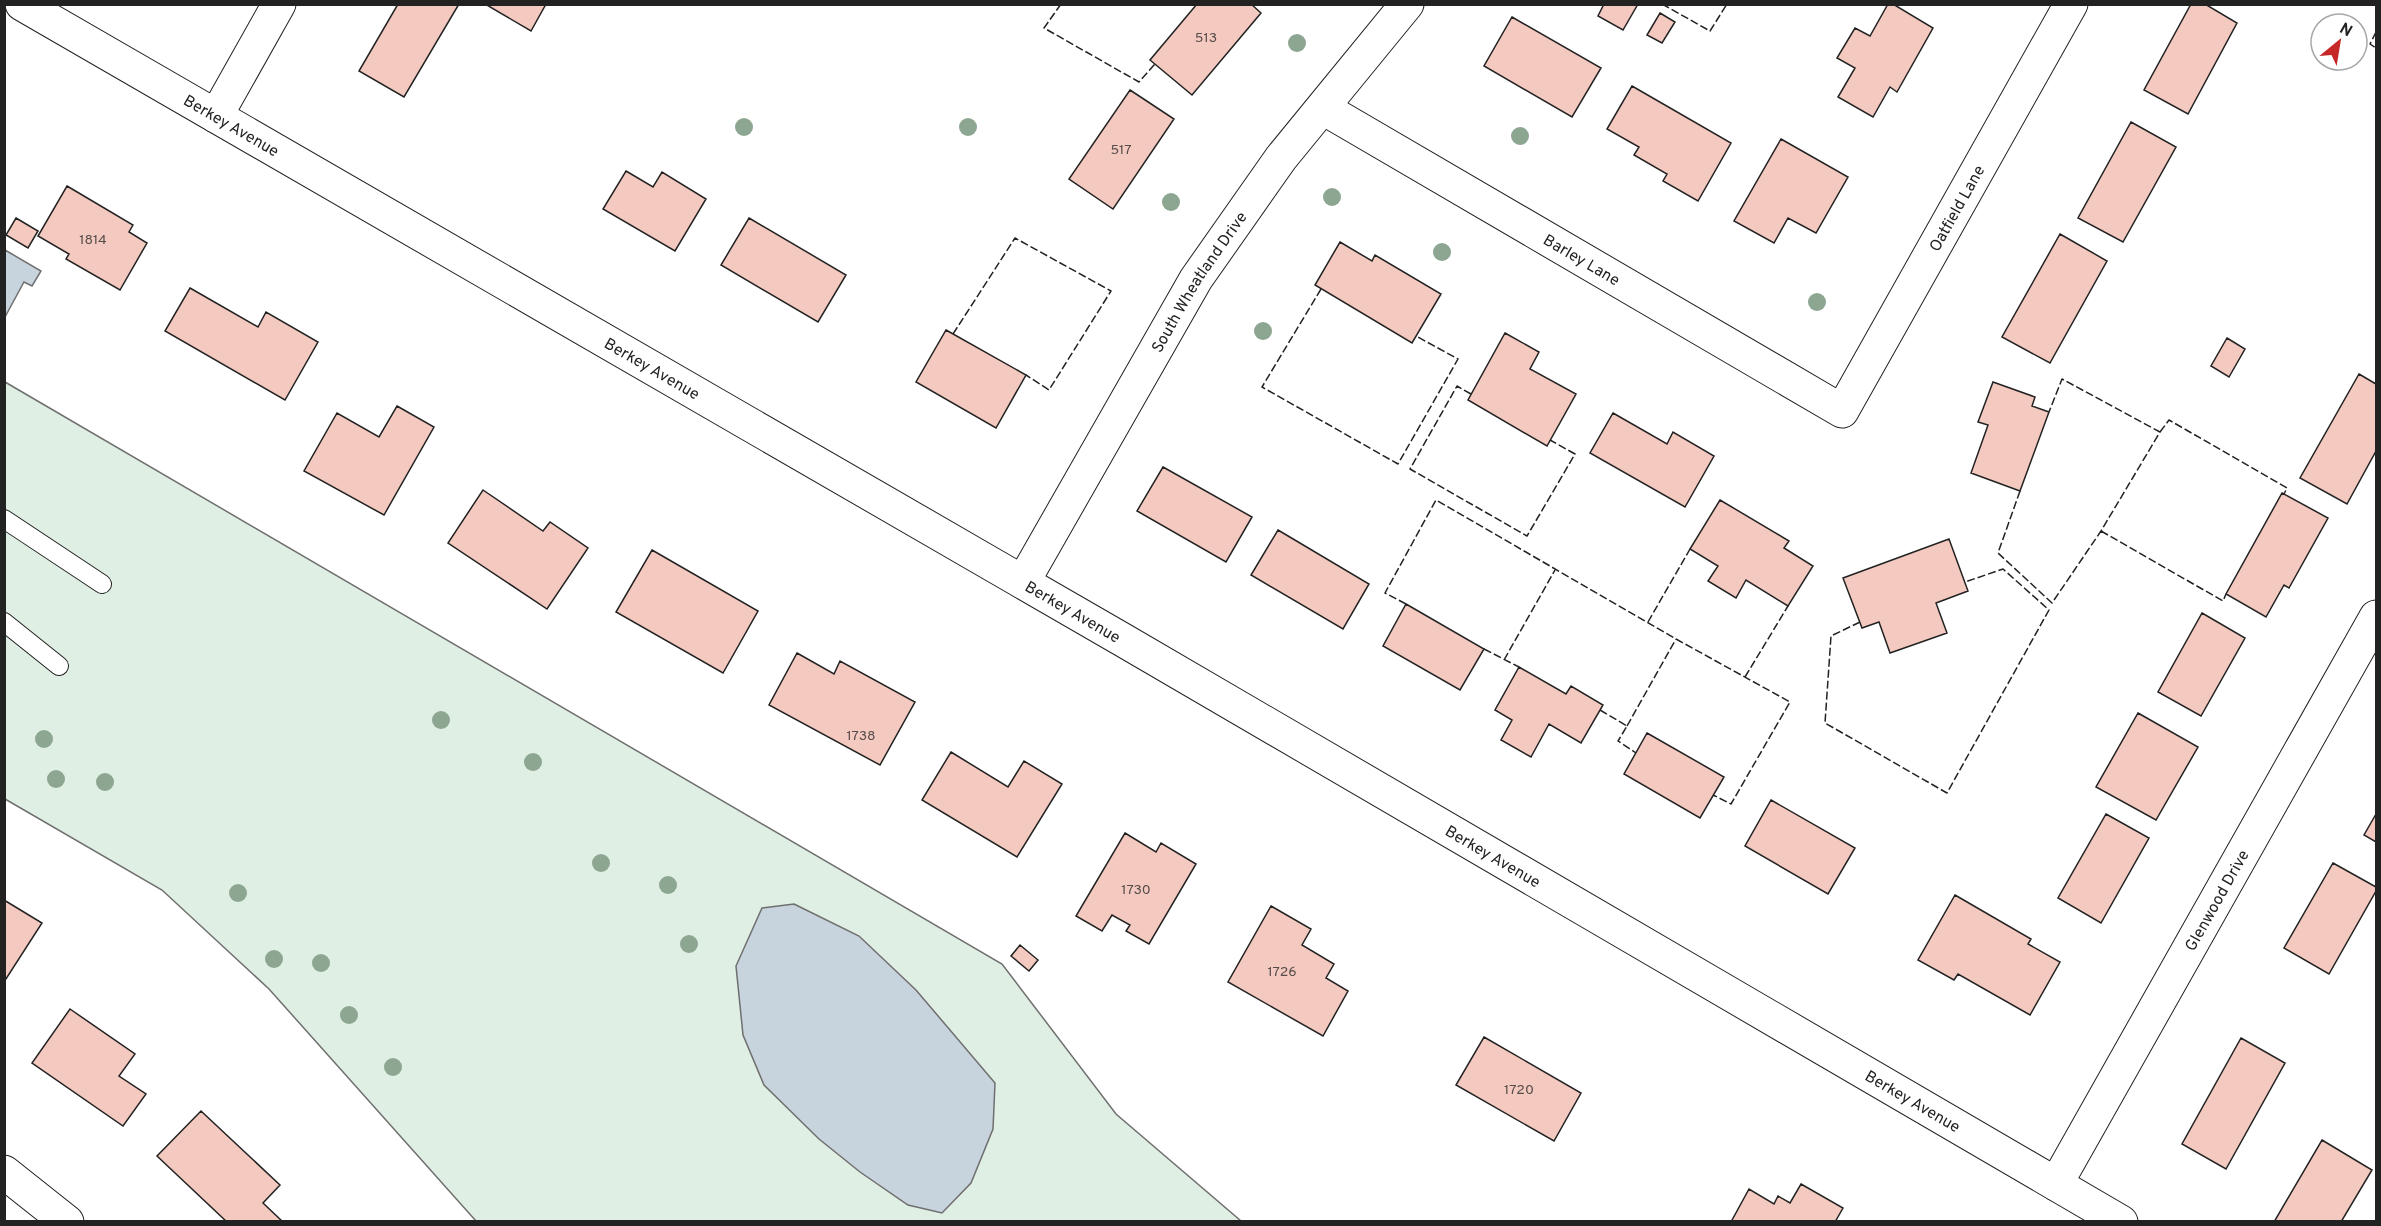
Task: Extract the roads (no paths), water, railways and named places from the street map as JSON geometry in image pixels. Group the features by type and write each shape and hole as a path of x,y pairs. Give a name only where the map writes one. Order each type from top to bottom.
{"street":[{"name":"Berkey Avenue","path":"22,4 1023,582 2121,1221"},
{"path":"216,116 279,4"},
{"name":"South Wheatland Drive","path":"1023,582 1196,279 1281,158 1407,4"},
{"name":"Oatfield Lane","path":"1842,411 2071,4"},
{"name":"Barley Lane","path":"1323,108 1842,411"},
{"name":"Glenwood Drive","path":"2056,1184 2372,637"},
{"path":"4,1172 67,1221"}],"lane":[{"path":"4,519 102,584"},
{"path":"4,622 58,666"}]}
